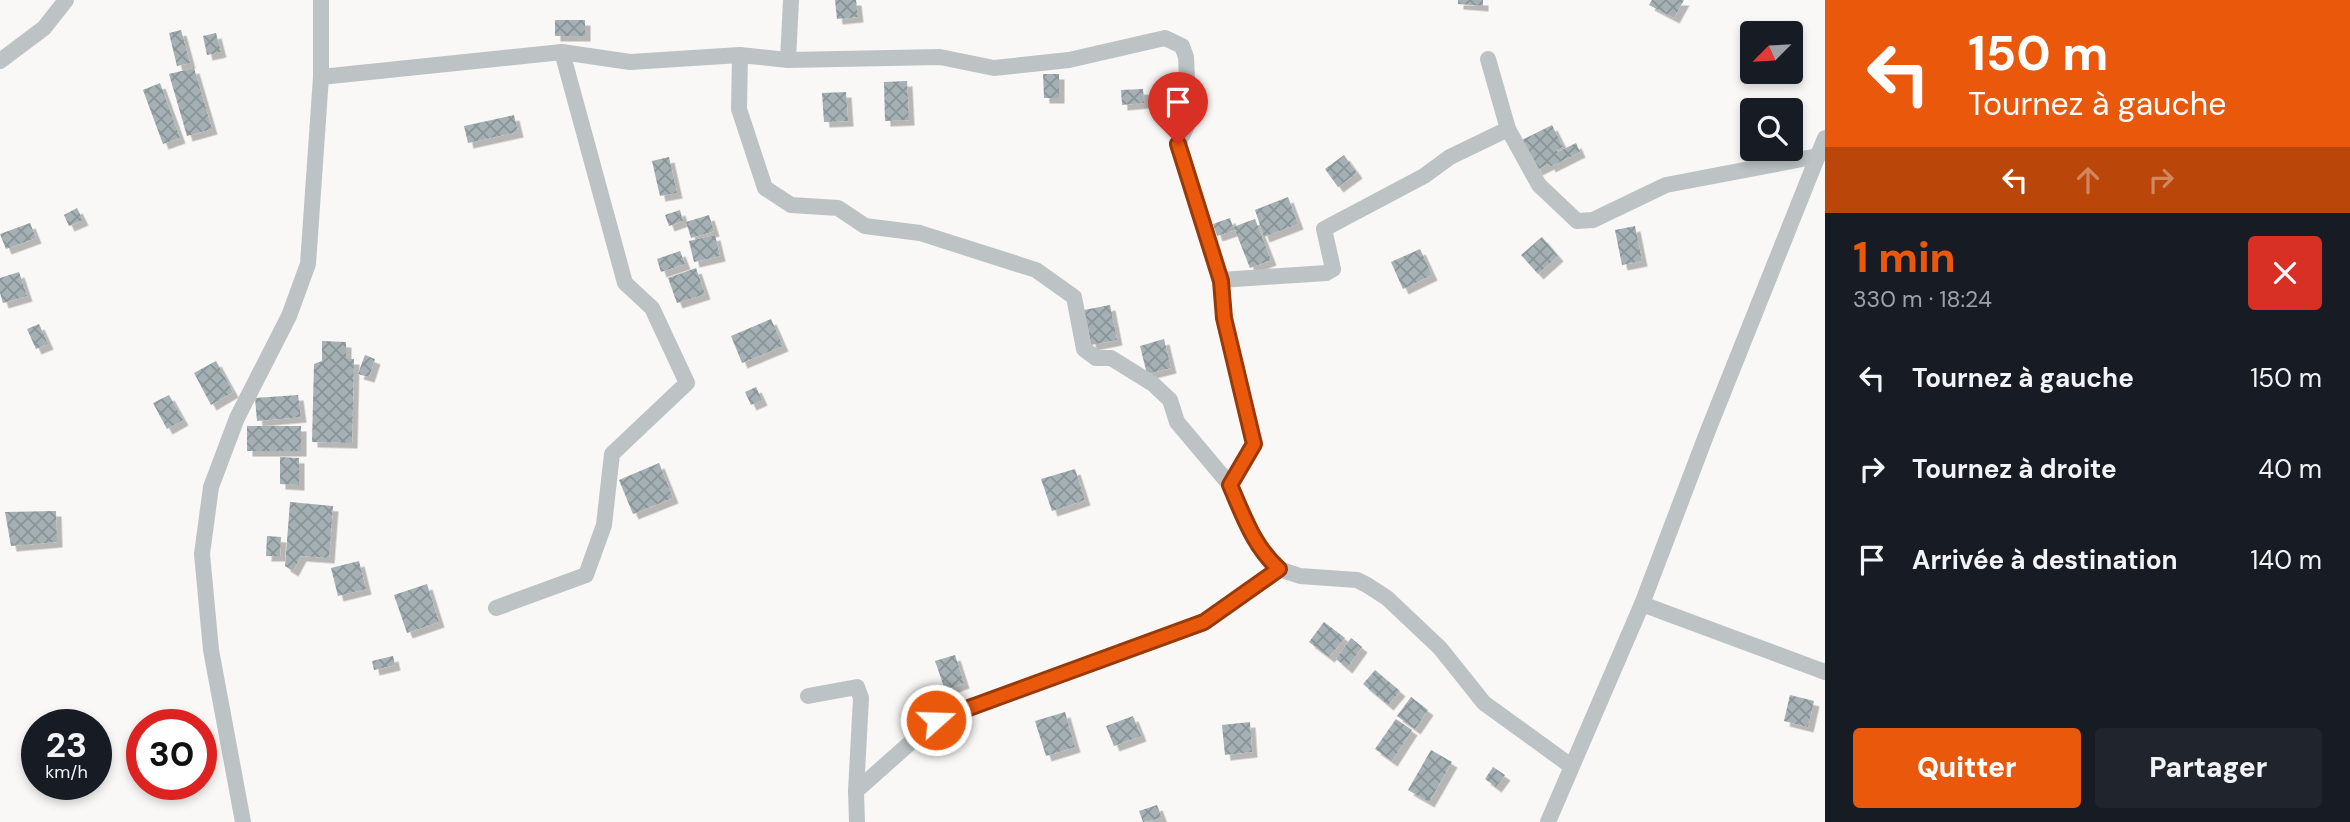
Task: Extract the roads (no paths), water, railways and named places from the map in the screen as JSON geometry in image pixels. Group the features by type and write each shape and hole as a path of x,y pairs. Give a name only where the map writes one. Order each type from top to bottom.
{"street":[{"path":"0,61 44,27 65,0"},
{"path":"243,822 211,650 202,554 211,487 237,418 289,316 308,264 321,77 321,0"},
{"path":"788,60 791,0"},
{"path":"321,77 562,52 629,62 740,55 788,60 940,57 994,68 1069,60 1165,38 1182,46 1186,57 1189,122 1178,144 1221,281 1224,318 1254,444 1230,485"},
{"path":"496,608 586,575 604,526 612,454 687,383 652,308 625,283 562,52"},
{"path":"740,55 739,109 765,188 790,205 838,208 865,226 920,233 1036,270 1074,297 1084,349 1096,358 1111,358 1153,384 1170,400 1177,422 1230,485 1254,537 1268,559 1279,569 1300,576 1357,580 1387,598 1440,648 1484,703 1571,766"},
{"path":"1488,59 1508,129 1539,185 1577,221 1593,220 1667,185 1818,156"},
{"path":"1221,281 1325,273 1333,269 1324,229 1424,176 1450,158 1508,129"},
{"path":"1548,822 1642,604 1825,138"},
{"path":"856,791 936,720 1204,622 1279,569"},
{"path":"1642,604 1825,671"},
{"path":"808,696 857,687 860,698 857,822"}]}
